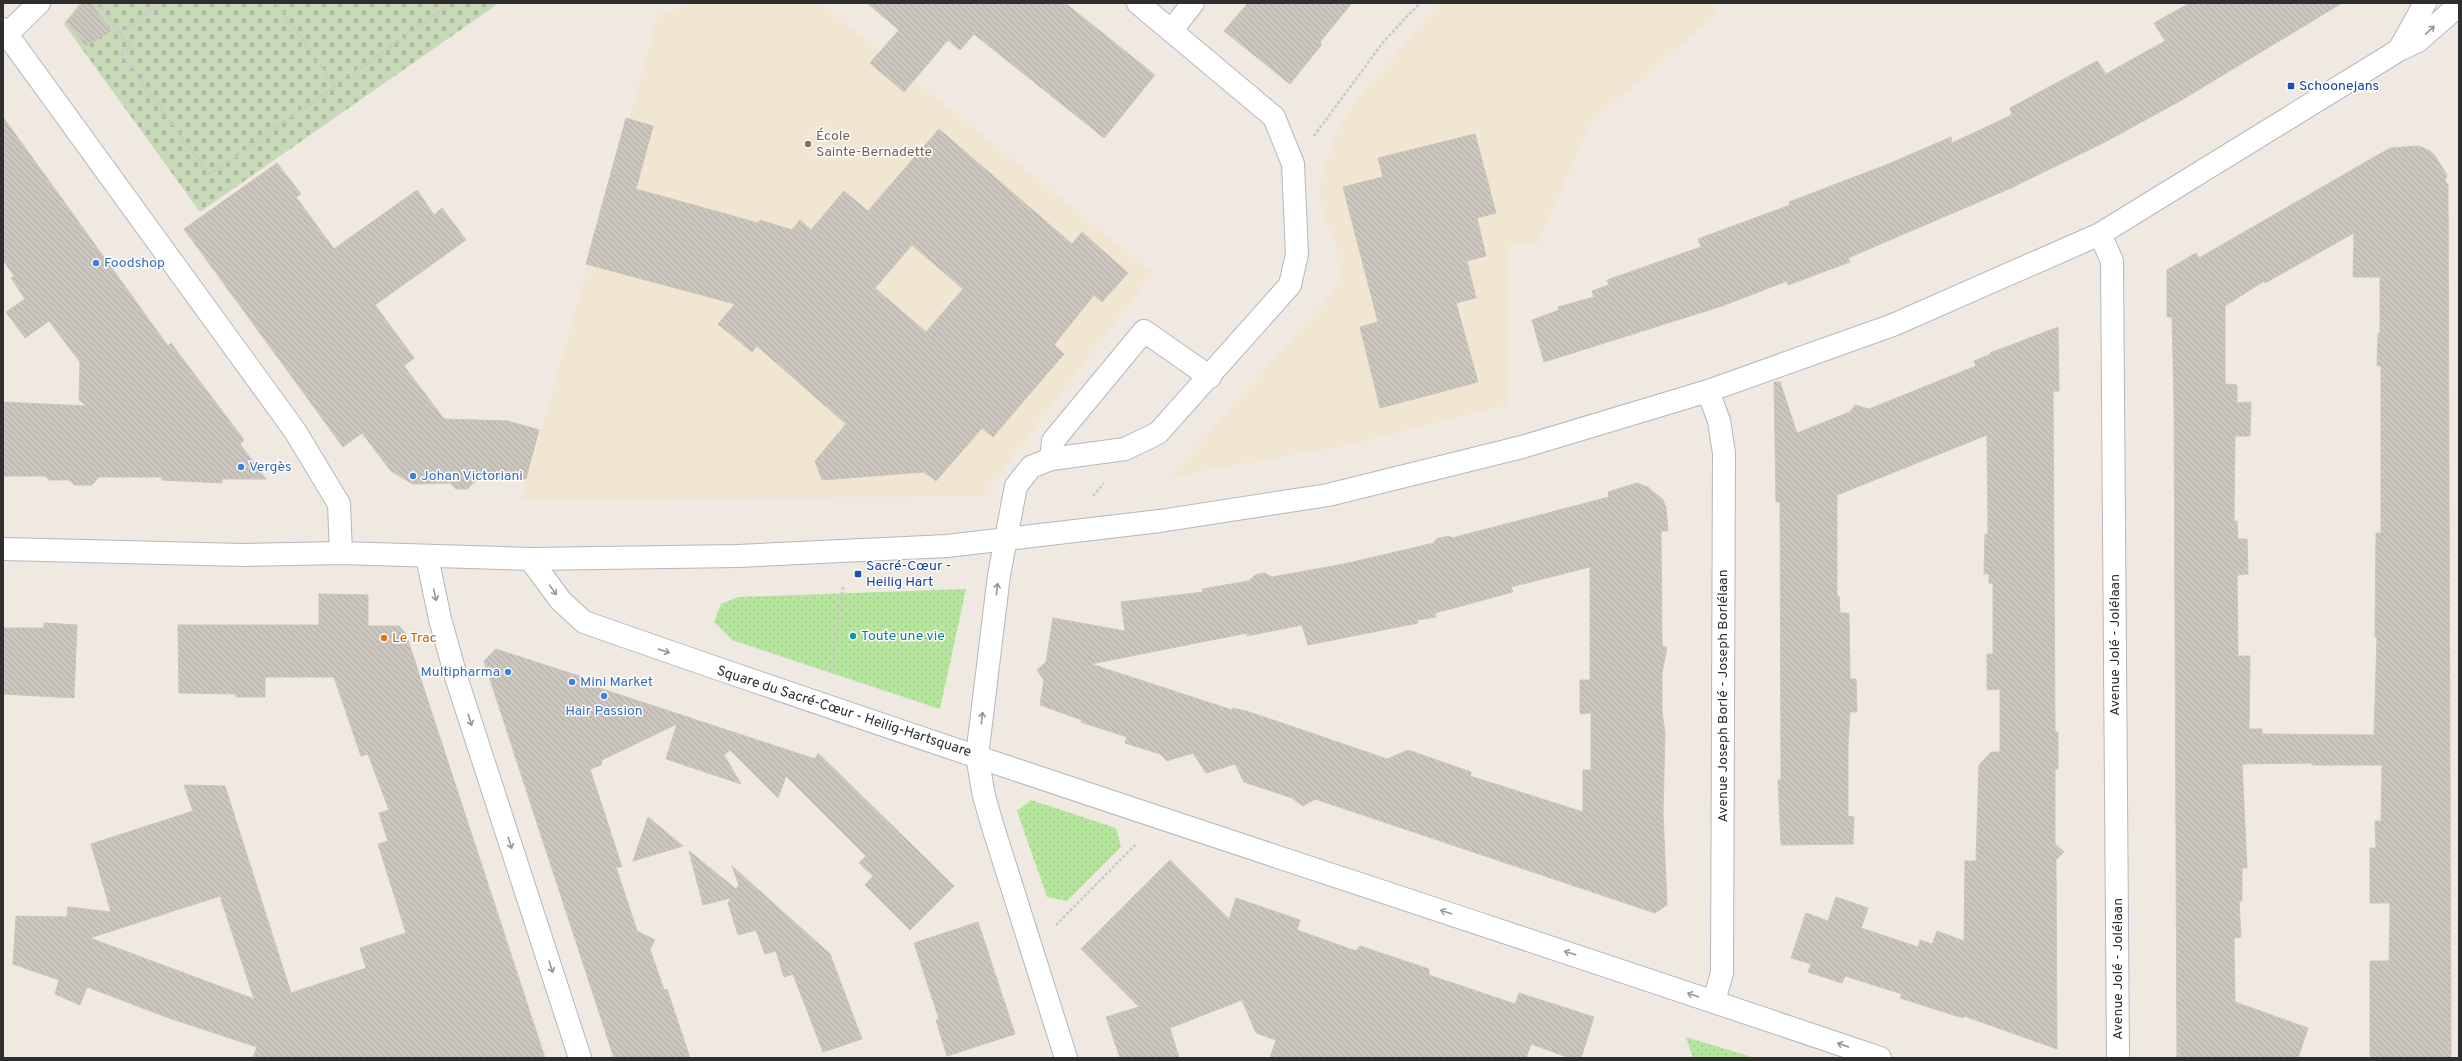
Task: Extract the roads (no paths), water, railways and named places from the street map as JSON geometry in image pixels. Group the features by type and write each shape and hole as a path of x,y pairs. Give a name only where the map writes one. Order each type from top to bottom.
{"street":[{"path":"39,3 5,31 295,431 339,504 341,553"},
{"name":"Square du Sacré-Cœur - Heilig-Hartsquare","path":"530,559 561,601 584,622 826,707 977,756 999,576 1016,486 1031,467 1051,459 1125,449 1158,433 1210,377 1290,285 1297,254 1293,164 1274,117 1138,3"},
{"path":"1170,31 1193,3"},
{"path":"2399,50 2425,3"},
{"path":"3,549 243,555 341,553 427,557 530,559 738,556 947,546 1160,521 1328,495 1522,447 1708,391 1893,324 2100,234 2399,50 2418,41 2459,5 2454,3"},
{"name":"Avenue Jolé - Jolélaan","path":"2100,234 2112,261 2118,1058"},
{"path":"1051,459 1053,441 1144,331 1210,377"},
{"name":"Avenue Joseph Borlé - Joseph Borlélaan","path":"1708,391 1719,420 1724,453 1722,973 1714,1001"},
{"path":"427,557 440,619 457,680 580,1058"},
{"path":"1066,1058 986,803 977,756 1714,1001 1880,1058"}],"place":[{"name":"Schoonejans","path":"2291,86"},
{"name":"École Sainte-Bernadette","path":"808,144"},
{"name":"Foodshop","path":"96,263"},
{"name":"Vergès","path":"241,467"},
{"name":"Johan Victoriani","path":"413,476"},
{"name":"Sacré-Cœur - Heilig Hart","path":"858,574"},
{"name":"Toute une vie","path":"853,636"},
{"name":"Le Trac","path":"384,638"},
{"name":"Multipharma","path":"508,672"},
{"name":"Mini Market","path":"572,682"},
{"name":"Hair Passion","path":"604,696"}]}
